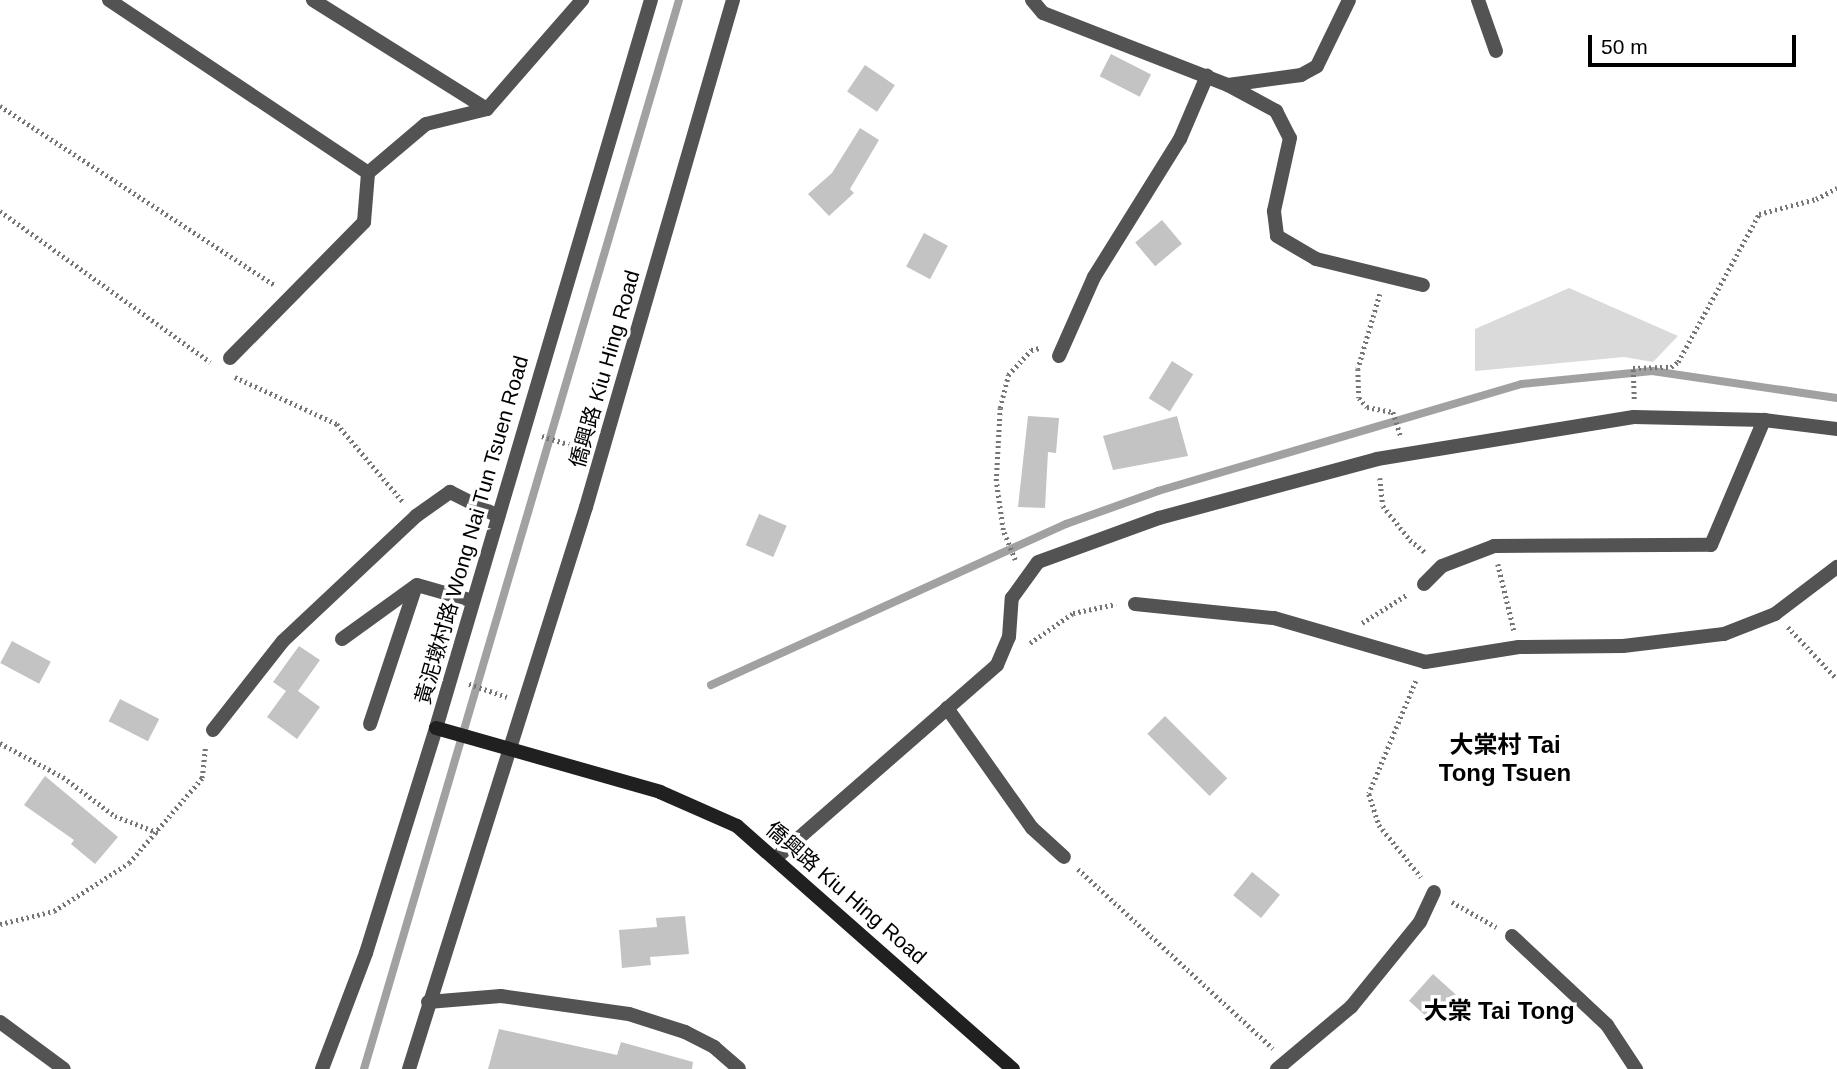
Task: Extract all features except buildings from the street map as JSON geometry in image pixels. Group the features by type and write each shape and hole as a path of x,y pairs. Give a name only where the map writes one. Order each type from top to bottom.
{"street":[{"path":"110,0 368,173"},
{"path":"313,0 487,109"},
{"path":"230,358 364,222 368,173 425,124 487,109 582,0"},
{"name":"黃泥墩村路 Wong Nai Tun Tsuen Road","path":"322,1069 366,953 436,727 651,0"},
{"name":"僑興路 Kiu Hing Road","path":"409,1069 428,1002 477,862 619,397 733,0"},
{"path":"1032,0 1043,13 1066,24 1207,76 1276,111 1290,138 1274,211 1277,236 1317,259 1385,278 1423,285"},
{"path":"1228,85 1301,75 1317,66 1349,0"},
{"path":"1478,0 1496,51"},
{"path":"1059,356 1094,277 1180,139 1207,76"},
{"path":"777,858 998,665 1009,637 1012,598 1038,562 1159,518 1377,459 1634,417 1764,420 1837,429"},
{"path":"1424,584 1442,566 1493,546 1711,545 1764,420"},
{"path":"214,730 283,640 416,516 450,492 498,516"},
{"path":"1135,604 1274,618 1343,635 1425,662 1518,647 1623,646 1724,634 1775,614 1837,567"},
{"path":"416,585 473,601"},
{"path":"342,639 416,585"},
{"path":"370,724 416,585"},
{"path":"947,708 1032,828 1065,857"},
{"name":"僑興路 Kiu Hing Road","path":"436,727 698,806 737,827 777,858 1013,1069"},
{"path":"1283,1065 1350,1007 1420,922 1434,892"},
{"path":"1512,936 1607,1024 1636,1069"},
{"path":"428,1002 501,996 629,1014 685,1032 715,1047 739,1069"},
{"path":"0,1022 64,1069"}],"path":[{"path":"0,106 292,295"},
{"path":"1634,397 1633,368 1671,367 1678,362 1759,214 1816,199 1837,188"},
{"path":"1385,278 1364,335 1357,390 1367,407 1393,412"},
{"path":"1016,564 1003,530 996,481 1000,408 1008,375 1031,350 1065,342"},
{"path":"541,435 591,451"},
{"path":"1377,459 1383,506 1410,540 1442,566"},
{"path":"1493,546 1518,647"},
{"path":"1343,635 1424,584"},
{"path":"998,665 1073,613 1104,604 1135,604"},
{"path":"1775,614 1837,679"},
{"path":"1425,662 1369,794 1379,825 1434,892 1512,936"},
{"path":"463,682 509,697"},
{"path":"0,924 61,908 122,869 159,833 202,778 203,750 214,730"},
{"path":"0,743 63,777 116,816 159,833"},
{"path":"1065,857 1283,1065"}],"shaded area":[{"path":"1569,288 1678,336 1653,362 1624,357 1475,371 1475,329"}],"waterway":[{"path":"364,1069 679,0"},
{"path":"711,685 1066,524 1158,491 1522,384 1652,371 1837,398"}],"district":[{"name":"大棠村 Tai Tong Tsuen","path":"1505,759"},
{"name":"大棠 Tai Tong","path":"1499,1011"}]}
